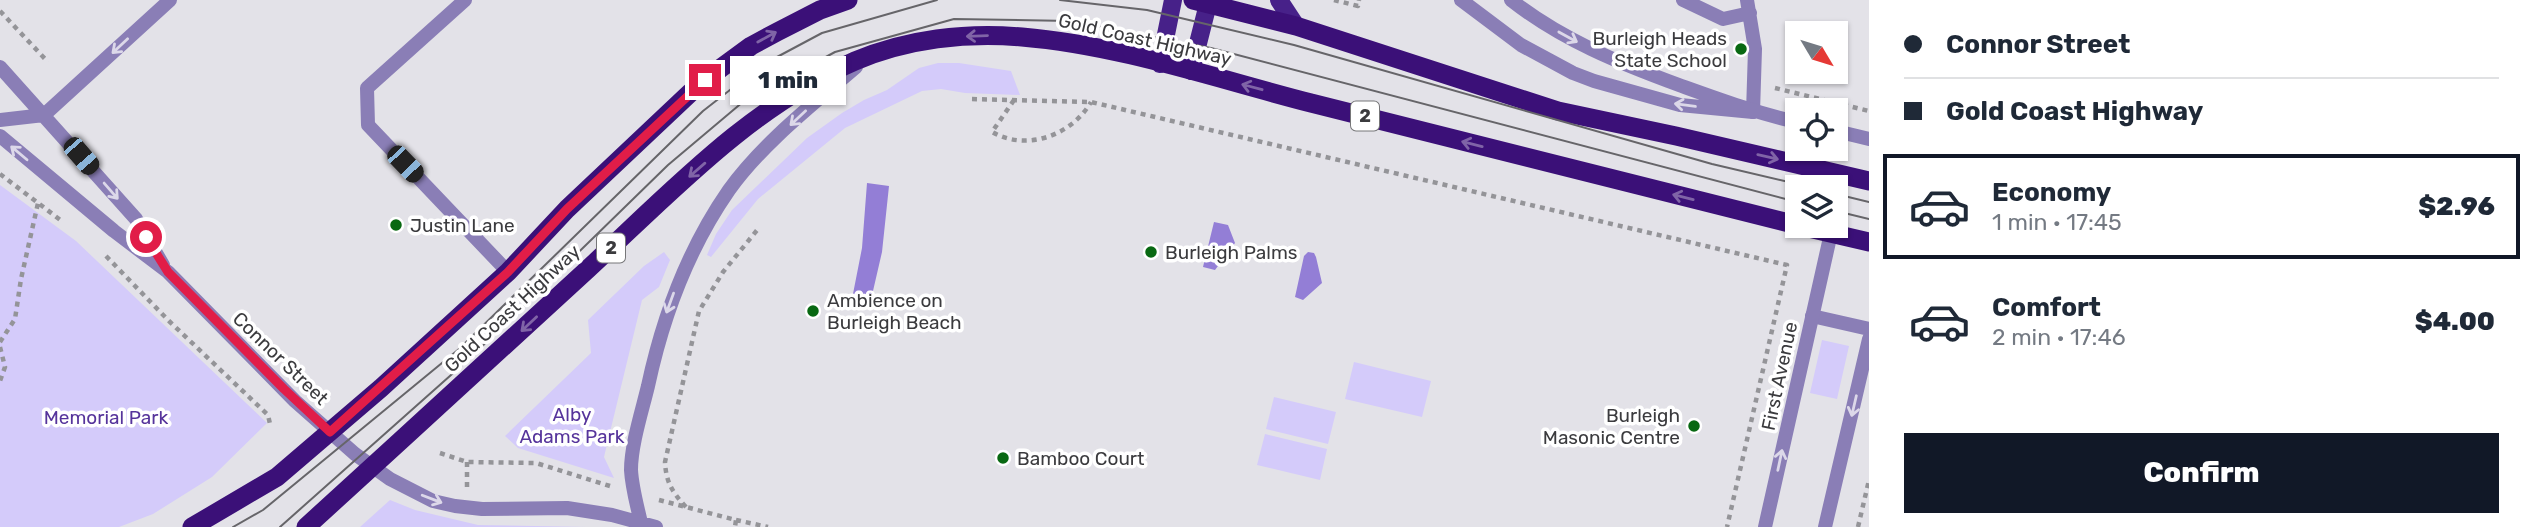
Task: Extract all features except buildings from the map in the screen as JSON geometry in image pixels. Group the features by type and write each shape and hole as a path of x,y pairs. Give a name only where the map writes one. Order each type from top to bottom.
{"highway":[{"name":"Gold Coast Highway","path":"192,527 277,477 330,432 508,272 567,209 690,93 751,46 800,20 848,0"},
{"path":"1203,1 1296,26 1558,111 1869,181"},
{"name":"Gold Coast Highway","path":"306,527 665,198 748,126 808,84 867,57 901,46 998,35 1066,43 1191,71 1785,222"},
{"name":"Gold Coast Highway","path":"1848,237 1869,242"}],"main road":[{"path":"800,20 829,0"},
{"path":"1160,64 1173,0"},
{"path":"1279,0 1296,26"},
{"path":"1191,71 1203,1"}],"street":[{"path":"0,120 44,115 170,0"},
{"path":"465,0 367,88 368,125 508,272"},
{"path":"1461,0 1475,6 1521,45 1573,73 1680,105 1753,112"},
{"path":"1511,0 1561,34 1619,63 1753,112 1785,119"},
{"path":"1683,0 1723,19 1749,7 1755,49 1753,112"},
{"path":"642,525 631,471 636,442 663,323 702,234 730,189 753,162 796,119 867,57"},
{"name":"Connor Street","path":"0,67 136,219 168,272"},
{"path":"1848,134 1869,139"},
{"name":"Connor Street","path":"0,136 114,232 168,272 284,389 372,468 424,497 455,506 482,509 567,508 656,527"},
{"name":"First Avenue","path":"1765,527 1830,238"},
{"path":"1812,316 1869,329"},
{"path":"1825,527 1869,339"}],"path":[{"path":"1334,0 1358,6 1359,0"},
{"path":"0,11 48,62"},
{"path":"1772,87 1869,111"},
{"path":"972,99 1091,102 1787,265 1727,527"},
{"path":"1015,100 992,132 1012,140 1043,138 1057,134 1083,114 1091,102"},
{"path":"0,174 69,226"},
{"path":"0,342 15,319 38,202"},
{"path":"686,507 672,491 666,477 665,462 699,311 723,272 758,229"},
{"path":"99,248 169,321 268,415 270,424"},
{"path":"0,347 5,367 0,381"},
{"path":"439,453 467,462 536,463 614,488"},
{"path":"467,462 467,488"},
{"path":"1858,527 1869,480"},
{"path":"659,500 768,527"},
{"path":"735,527 736,520"}],"green space":[{"path":"938,63 959,63 1011,71 1020,95 965,93 941,89 922,91 845,128 758,199 711,257 707,255 716,234 732,210 807,138 842,113 887,90 919,68"},
{"name":"Memorial Park","path":"0,185 76,241 267,423 212,477 153,514 119,527 0,527"},
{"name":"Alby Adams Park","path":"664,252 670,260 659,287 642,300 604,457 614,478 518,448 505,436 591,353 588,320 644,266"},
{"path":"1822,340 1849,346 1837,399 1810,393"},
{"path":"1354,362 1431,381 1422,417 1345,399"},
{"path":"1274,397 1336,412 1328,444 1266,429"},
{"path":"1265,434 1327,449 1320,480 1257,465"},
{"path":"390,500 415,510 478,525 586,527 360,527"}],"shaded area":[{"path":"867,183 889,186 882,252 870,304 852,299 862,248"},
{"path":"1214,222 1228,225 1235,243 1215,270 1203,267"},
{"path":"1308,252 1314,253 1316,257 1322,283 1303,300 1295,297 1304,256"}],"tram line":[{"path":"233,527 263,510 459,349 703,111 762,65 822,33 937,0"},
{"path":"1060,0 1147,10 1294,45 1712,164 1785,181"},
{"path":"280,527 469,359 668,165 744,101 835,52 954,19 1070,21 1211,48 1785,199"},
{"path":"1848,197 1869,202"},
{"path":"1848,214 1869,219"}],"place":[{"name":"Burleigh Heads State School","path":"1741,49"},
{"name":"Justin Lane","path":"396,225"},
{"name":"Burleigh Palms","path":"1151,252"},
{"name":"Ambience on Burleigh Beach","path":"813,311"},
{"name":"Burleigh Masonic Centre","path":"1694,426"},
{"name":"Bamboo Court","path":"1003,458"}],"route":[{"path":"146,237 168,272 330,432 508,272 567,209 705,80"}]}
